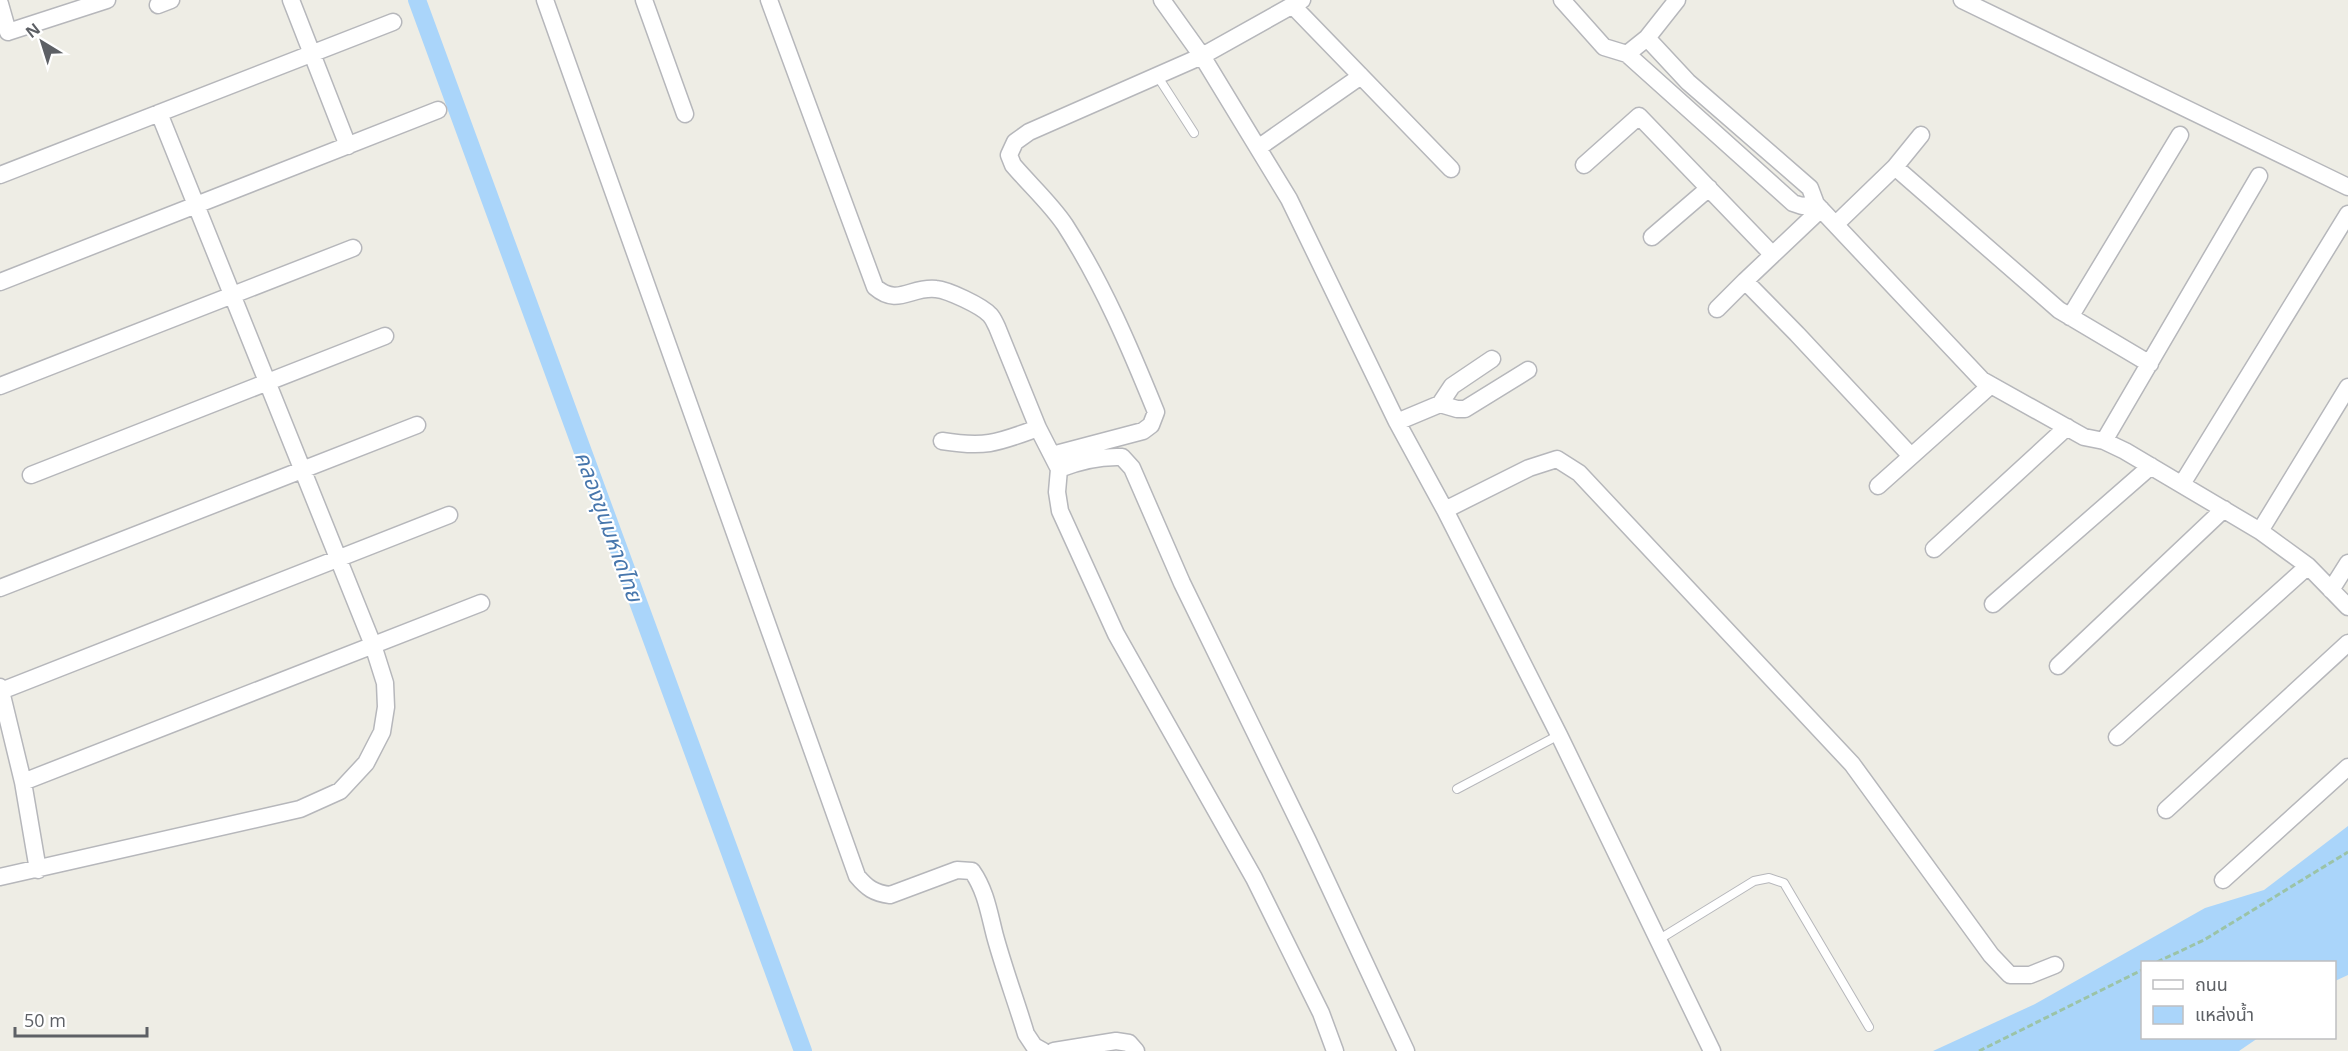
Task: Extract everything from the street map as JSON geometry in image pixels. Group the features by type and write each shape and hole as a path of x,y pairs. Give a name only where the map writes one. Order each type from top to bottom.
{"street":[{"path":"0,4 8,32 107,0"},
{"path":"291,0 348,146"},
{"path":"545,0 857,876 868,888 890,895 957,870 972,871 988,903 995,936 1026,1034 1034,1046 1043,1051"},
{"path":"644,0 685,114"},
{"path":"769,0 875,287 884,295 894,297 938,289 982,308 992,316 1038,428 1055,462 1060,512 1112,623 1254,878 1320,1013 1335,1051"},
{"path":"1162,0 1202,56 1289,199 1397,422 1445,510 1558,735 1712,1051"},
{"path":"1563,0 1604,47 1627,54 1793,204 1819,206"},
{"path":"1627,54 1647,38 1677,0"},
{"path":"1962,0 2348,187"},
{"path":"1055,462 1143,431 1151,425 1156,412 1128,341 1096,276 1064,223 1014,165 1010,155 1015,142 1029,132 1202,56 1297,3 1361,76 1451,169"},
{"path":"0,175 393,22"},
{"path":"1647,38 1695,88 1810,188 1819,206 1973,372 1991,385 2084,437 2104,441 2151,466 2260,531 2308,566 2348,607"},
{"path":"1258,148 1361,76"},
{"path":"1683,105 1695,88"},
{"path":"0,282 438,110"},
{"path":"0,877 300,809 340,790 366,763 382,732 386,707 386,683 373,645 159,113"},
{"path":"1584,165 1639,116 1772,254"},
{"path":"1836,224 1895,167 1922,135"},
{"path":"2070,317 2180,135"},
{"path":"1895,167 2059,310 2150,364"},
{"path":"2104,441 2259,176"},
{"path":"1652,237 1709,188"},
{"path":"1717,309 1819,206"},
{"path":"2182,484 2348,214"},
{"path":"0,386 353,248"},
{"path":"1745,281 1911,456"},
{"path":"31,475 385,336"},
{"path":"1397,422 1440,404 1452,387 1492,359"},
{"path":"1440,404 1457,410 1465,408 1528,369"},
{"path":"1878,486 1991,385"},
{"path":"2260,531 2348,387"},
{"path":"0,588 417,425"},
{"path":"1934,549 2067,427"},
{"path":"942,441 969,446 995,444 1038,428"},
{"path":"1055,462 1075,462 1105,456 1122,457 1132,468 1182,583 1308,841 1406,1051"},
{"path":"1445,510 1529,468 1557,459 1579,473 1852,764 1991,955 2010,975 2030,975 2055,964"},
{"path":"1993,603 2151,466"},
{"path":"2058,666 2224,509"},
{"path":"38,870 23,782 6,739 0,689 449,515"},
{"path":"2331,590 2348,563"},
{"path":"2117,737 2308,566"},
{"path":"23,782 481,603"},
{"path":"2166,810 2348,643"},
{"path":"2223,880 2348,767"},
{"path":"1054,1051 1116,1041 1129,1044 1136,1051"}],"lane":[{"path":"1158,77 1194,133"},
{"path":"1457,789 1558,735"},
{"path":"1658,940 1754,881 1769,878 1784,884 1869,1027"}],"path":[{"path":"2161,961 2204,940 2348,852"},
{"path":"1979,1051 2141,970"}],"water":[{"path":"2348,826 2348,975 2336,981 2336,961 2141,961 2141,1039 2257,1039 2239,1051 1933,1051 2035,1004 2205,908 2264,890"}],"waterway":[{"name":"คลองขุนมหาดไทย","path":"417,0 803,1051"}]}
